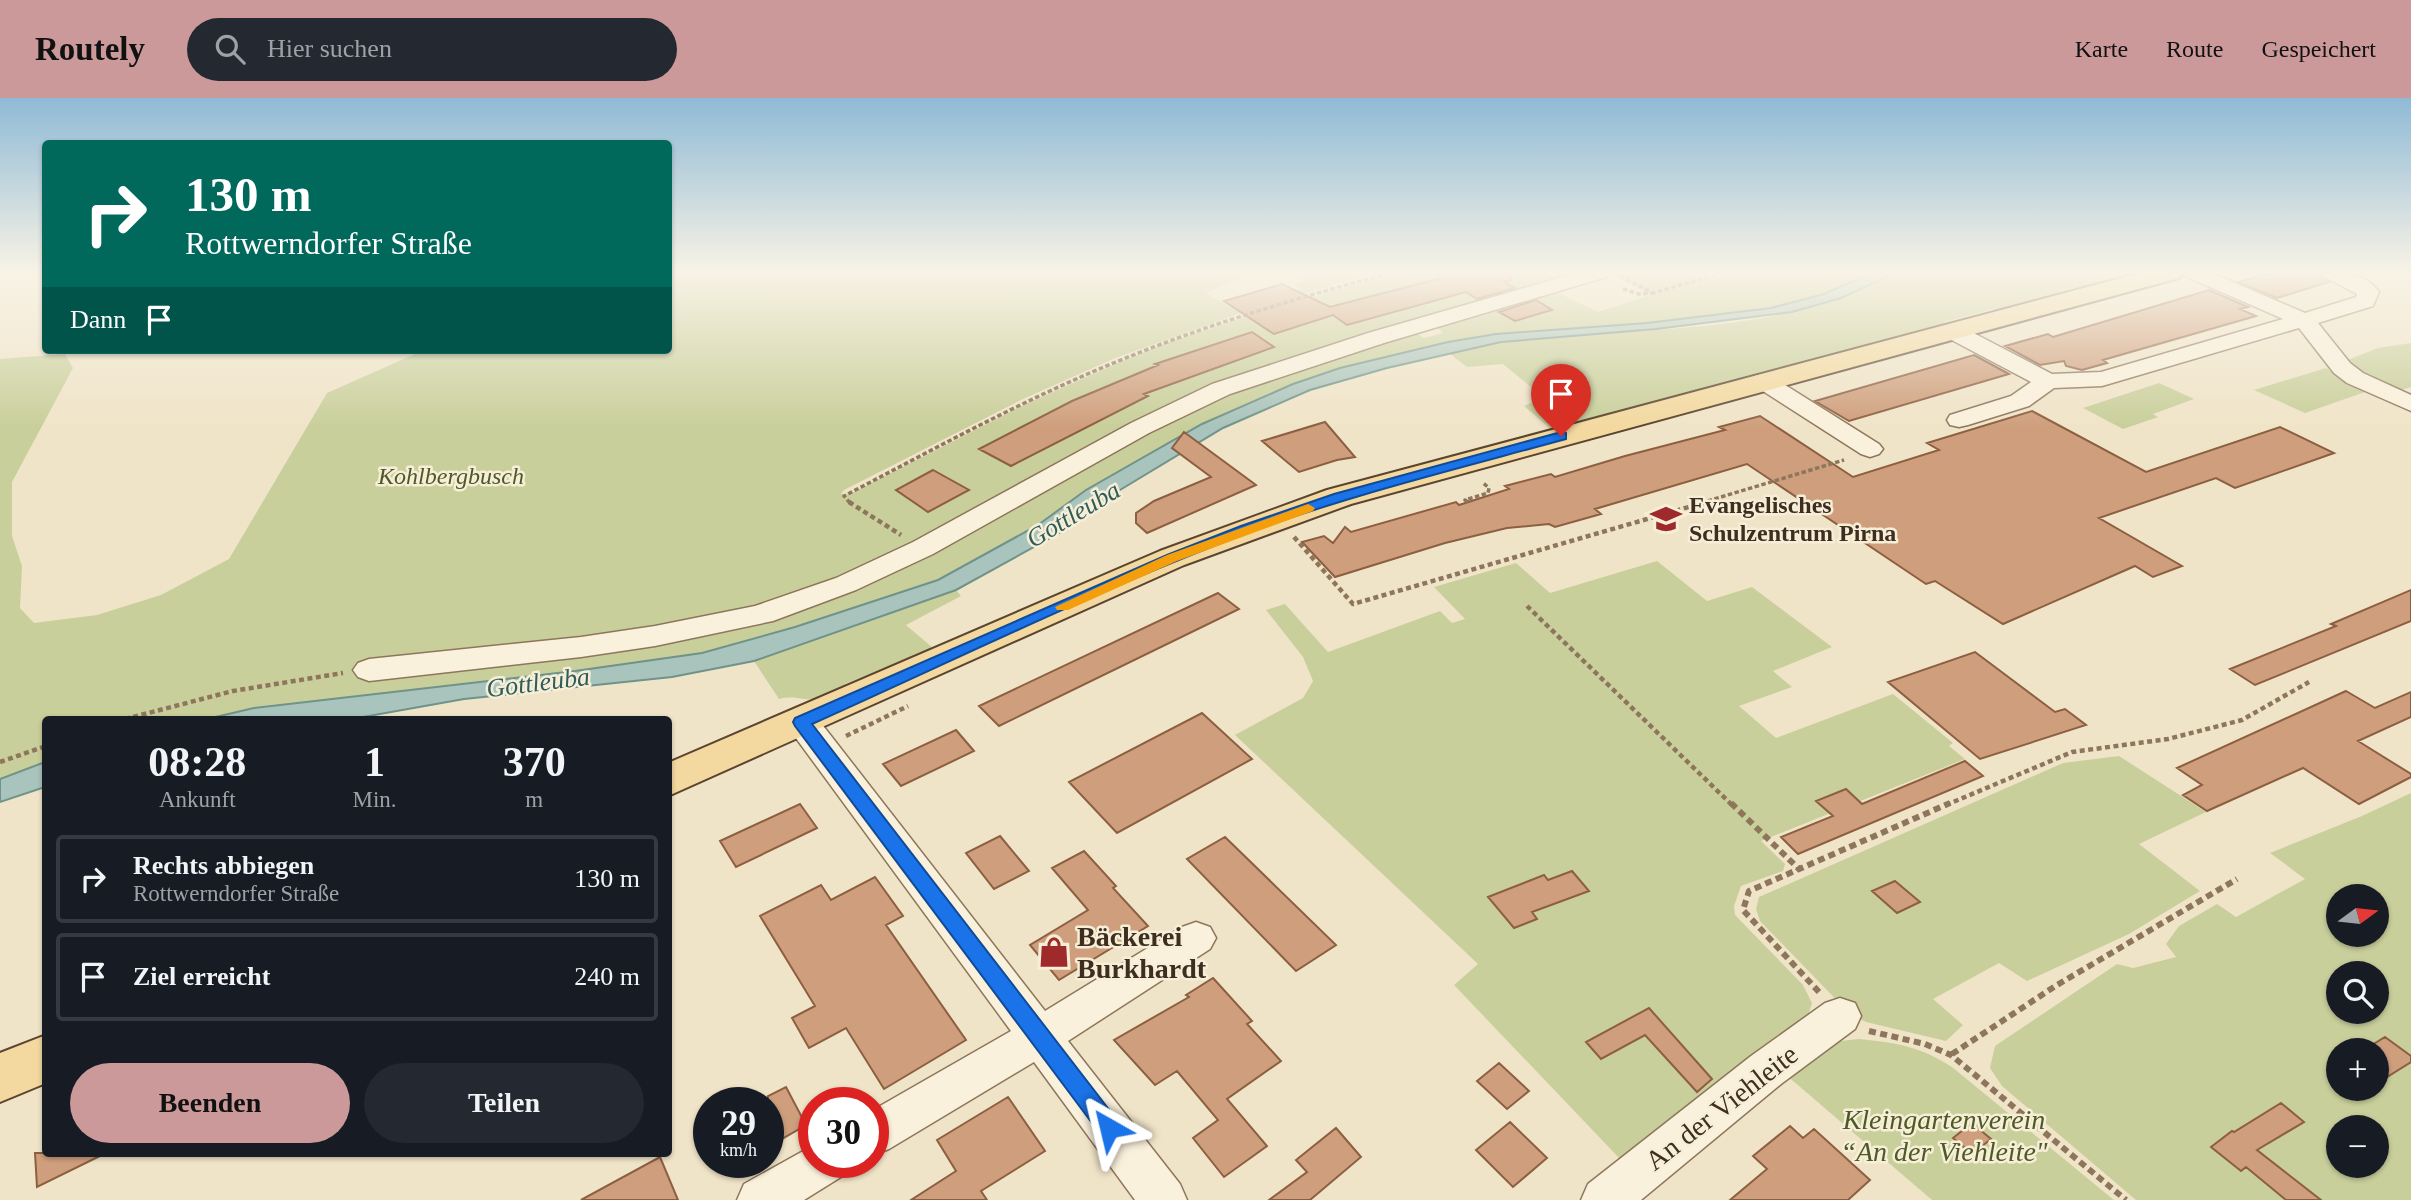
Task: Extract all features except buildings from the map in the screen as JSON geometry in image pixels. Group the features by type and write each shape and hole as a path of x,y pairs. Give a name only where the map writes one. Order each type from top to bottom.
{"main road":[{"path":"672,779 1172,558 1246,529 1374,487 1982,324"},
{"path":"0,1078 42,1060"}],"street":[{"path":"369,670 582,647 655,636 762,614 846,584 923,548 1140,428 1221,389 1423,324"},
{"path":"1954,332 2048,381 2102,379 2289,324"},
{"path":"2308,324 2342,368 2355,378 2411,404"},
{"path":"1959,420 2020,401 2048,381"},
{"path":"1763,382 1870,449"},
{"path":"802,722 1163,1200"},
{"path":"889,1125 1041,1035 1196,938"},
{"name":"An der Viehleite","path":"1605,1200 1766,1070 1840,1016"},
{"path":"761,1200 798,1178"}],"path":[{"path":"923,548 851,504 844,496 1027,401 1130,356 1218,324"},
{"path":"1290,532 1353,604 1662,516 1847,459 1836,452"},
{"path":"1468,502 1465,500 1488,493"},
{"path":"1527,606 1800,870"},
{"path":"134,716 174,702 285,681 369,670"},
{"path":"2126,1200 1951,1055 1925,1044 1862,1029 1840,1016 1742,910 1749,891 2072,752 2168,739 2242,720 2309,682"},
{"path":"0,762 42,747"},
{"path":"1951,1055 2077,971 2237,879"}],"green space":[{"name":"Kohlbergbusch","path":"672,324 1209,324 1113,359 1023,399 844,490 841,494 850,494 1028,403 1169,342 1223,324 1413,324 1263,372 1180,404 1068,460 925,542 911,547 913,550 758,610 659,632 574,645 355,668 354,674 604,648 728,625 789,609 887,571 1147,428 1211,398 1277,372 1412,331 1424,338 1443,333 1436,324 1627,324 1496,334 1448,342 1340,368 1293,384 1202,424 1086,490 1038,525 938,580 795,627 702,653 575,671 254,708 220,716 42,716 42,763 0,779 0,359 65,354 73,368 12,482 12,536 22,566 20,608 34,623 97,615 161,595 229,559 327,393 415,354 672,354"},
{"path":"1948,325 1551,429 1524,406 1543,397 1503,364 1467,367 1449,353 1501,342 1703,326"},
{"path":"2411,343 2411,387 2396,392 2357,373 2345,361 2378,348"},
{"path":"2326,368 2365,392 2305,413 2254,390"},
{"path":"2159,383 2194,399 2153,414 2158,417 2123,429 2083,408"},
{"path":"1657,561 1707,601 1752,587 1832,647 1773,671 1792,687 1739,706 1776,738 1893,694 1953,743 1949,746 1965,759 1761,841 1785,864 1783,871 1741,886 1734,906 1735,915 1803,985 1812,1003 1807,1019 1622,1161 1454,985 1478,964 1235,735 1303,698 1313,681 1303,657 1266,610 1285,604 1328,652 1440,611 1452,623 1465,619 1434,587 1516,563 1550,593"},
{"path":"956,590 961,596 906,625 933,648 845,684 848,690 814,699 779,699 754,661"},
{"path":"2119,756 2206,812 2139,844 2200,891 2129,934 2027,981 1999,963 1933,999 1963,1025 1946,1041 1866,1022 1850,1014 1760,921 1756,909 1759,897 2063,763"},
{"path":"2411,793 2411,1200 2136,1200 2002,1086 1990,1068 1995,1046 2117,964 2133,968 2176,957 2166,944 2179,926 2217,904 2236,917 2305,879 2270,853"},
{"name":"Kleingartenverein “An der Viehleite\"","path":"1859,1039 1907,1047 1929,1054 1952,1067 2114,1200 1932,1200 1785,1074 1831,1042"}],"water":[{"name":"Gottleuba","path":"1627,324 1693,324 1501,342 1387,368 1310,390 1223,428 1115,493 1063,531 956,590 754,661 672,677 464,699 369,716 220,716 254,708 575,671 702,653 795,627 938,580 1038,525 1086,490 1202,424 1293,384 1340,368 1448,342 1496,334"},
{"path":"42,763 42,788 0,802 0,779"}],"slow traffic":[{"path":"1063,607 1172,558 1308,508"}],"place":[{"name":"Evangelisches Schulzentrum Pirna","path":"1666,519"},
{"name":"Bäckerei Burkhardt","path":"1054,952"}],"route":[{"path":"1109,1128 802,722 1172,558 1246,529 1339,497 1561,436"}]}
